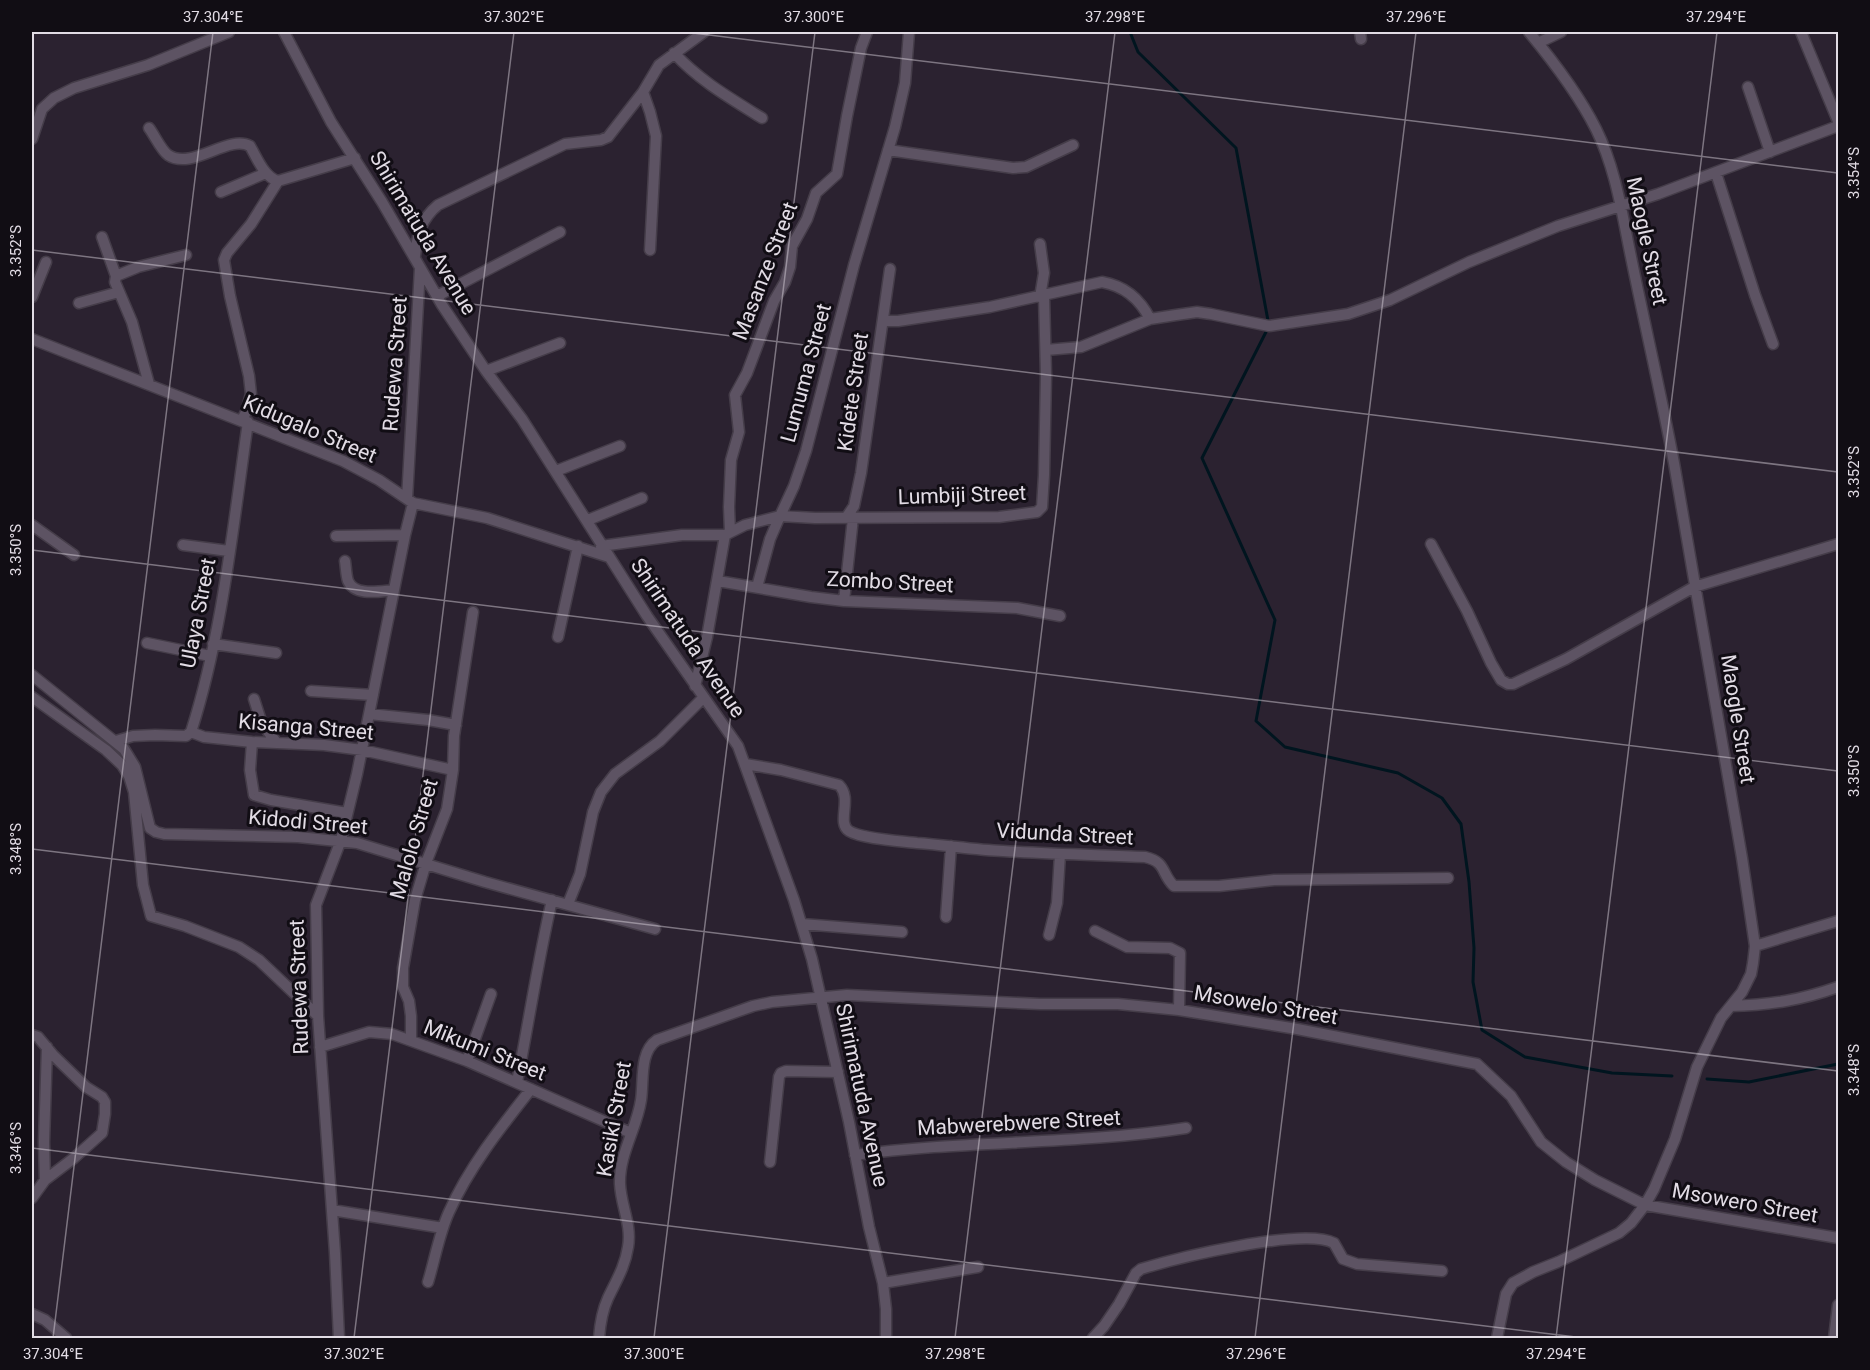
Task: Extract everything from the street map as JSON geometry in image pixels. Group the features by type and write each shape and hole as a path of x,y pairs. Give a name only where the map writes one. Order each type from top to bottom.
{"street":[{"path":"32,139 42,109 54,98 84,84 148,65 229,32"},
{"name":"Shirimatuda Avenue","path":"285,32 331,122 415,256 437,297 486,371 522,419 647,616 738,746 802,924 821,996 883,1283 886,1338"},
{"path":"415,256 417,236 423,221 438,205 565,144 601,140 608,137 643,92 659,65 704,32"},
{"name":"Masanze Street","path":"728,534 731,460 739,432 735,395 747,373 774,301 785,282 790,267 792,246 807,219 812,201 816,193 837,174 851,97 867,32"},
{"name":"Lumuma Street","path":"757,587 770,539 794,486 806,451 857,254 902,100 909,32"},
{"name":"Maogle Street","path":"1497,1338 1506,1294 1513,1283 1619,1233 1645,1205 1675,1138 1697,1067 1721,1018 1742,992 1751,974 1755,946 1672,452 1648,346 1622,204 1597,130 1580,102 1528,32"},
{"path":"1538,43 1561,32"},
{"path":"1800,32 1839,121"},
{"path":"674,53 714,89 762,118"},
{"path":"1748,87 1770,152"},
{"path":"643,92 656,136 650,250"},
{"path":"1046,350 1081,347 1150,320 1197,312 1269,326 1347,315 1390,300 1505,246 1622,204 1658,194 1839,126"},
{"path":"149,128 167,154 177,159 247,143 266,173 278,181 355,158"},
{"path":"888,150 1013,168 1026,167 1073,145"},
{"path":"221,192 266,173"},
{"path":"1716,173 1773,344"},
{"name":"Ulaya Street","path":"191,732 213,644 230,551 246,412 251,394 224,260 227,253 251,224 278,181"},
{"path":"437,297 560,232"},
{"path":"102,237 132,322 149,384"},
{"name":"Lumbiji Street","path":"780,516 795,518 999,517 1037,512 1042,507 1046,350 1042,296 1044,273 1040,243"},
{"path":"116,276 122,272 186,255"},
{"path":"32,297 46,262"},
{"name":"Rudewa Street","path":"339,1338 318,1016 316,905 341,840 362,750 405,535 410,501 420,268"},
{"name":"Kidete Street","path":"844,600 850,518 861,473 890,269"},
{"path":"883,321 898,321 977,309 1102,282 1132,294 1143,304 1150,320"},
{"path":"79,303 120,292"},
{"name":"Kidugalo Street","path":"32,339 343,460 410,501 487,518 609,557"},
{"path":"486,371 560,343"},
{"path":"556,471 620,446"},
{"path":"588,520 642,498"},
{"path":"601,546 682,535 728,534 745,525 780,516"},
{"path":"32,525 74,555"},
{"path":"695,686 702,665 728,534"},
{"path":"336,536 405,535"},
{"path":"183,544 230,551"},
{"path":"1431,544 1467,611 1491,663 1502,680 1508,684 1523,681 1544,671 1694,587 1839,544"},
{"path":"558,637 578,546"},
{"path":"345,561 348,580 353,587 365,591 394,590"},
{"name":"Zombo Street","path":"718,581 811,597 1017,608 1060,616"},
{"name":"Malolo Street","path":"411,1040 411,1016 403,987 403,968 409,928 426,863 447,809 453,770 453,746 473,612"},
{"path":"147,643 210,656"},
{"path":"213,644 276,653"},
{"name":"Kidodi Street","path":"32,675 116,741 130,757 135,767 150,828 156,832 341,840 381,849 655,929"},
{"path":"311,691 373,695"},
{"path":"32,697 106,750 122,765 129,776 134,792 143,885 151,916 185,926 200,934 239,947 259,960 318,1016"},
{"path":"568,904 580,874 593,812 601,792 615,774 660,741 703,698"},
{"path":"254,699 262,724 277,743"},
{"path":"369,714 456,725"},
{"path":"116,741 133,736 186,736 191,732"},
{"name":"Kisanga Street","path":"191,732 204,737 324,745 362,750 453,770"},
{"path":"252,742 250,770 254,795 347,813"},
{"name":"Vidunda Street","path":"745,764 781,770 839,785 846,796 843,819 845,828 850,832 887,840 1001,851 1145,857 1155,859 1163,866 1174,886 1191,888 1274,880 1449,878"},
{"path":"946,917 951,846"},
{"path":"1049,935 1057,903 1060,854"},
{"path":"518,1082 531,1014 538,960 552,900"},
{"path":"1755,946 1839,921"},
{"path":"802,924 902,932"},
{"path":"1095,931 1127,947 1170,948 1180,953 1179,1010"},
{"path":"1731,1006 1768,1005 1839,987"},
{"path":"467,1061 491,994"},
{"name":"Msowelo Street","path":"821,996 847,995 1040,1004 1118,1004 1179,1010 1297,1029 1477,1064 1511,1096 1541,1142 1594,1180 1645,1205"},
{"name":"Kasiki Street","path":"599,1338 602,1314 624,1266 628,1247 630,1235 620,1185 626,1147 641,1102 643,1072 650,1044 753,1006 821,996"},
{"name":"Mikumi Street","path":"320,1047 369,1032 380,1032 411,1040 518,1082 631,1133"},
{"path":"32,1035 38,1037 86,1087 102,1097 105,1102 102,1133 45,1180 32,1198"},
{"path":"45,1180 47,1047"},
{"path":"770,1162 781,1073 786,1071 838,1072"},
{"path":"428,1282 443,1228 469,1173 531,1089"},
{"name":"Mabwerebwere Street","path":"855,1155 982,1143 1139,1136 1186,1128"},
{"name":"Msowero Street","path":"1645,1205 1839,1238"},
{"path":"332,1210 443,1228"},
{"path":"1093,1338 1104,1326 1136,1273 1142,1269 1202,1253 1264,1243 1318,1239 1334,1243 1343,1259 1348,1262 1442,1271"},
{"path":"883,1283 978,1267"},
{"path":"1834,1338 1839,1305"},
{"path":"32,1314 45,1320 66,1338"}],"waterway":[{"path":"1130,32 1138,52 1236,148 1269,326 1202,458 1275,620 1256,721 1285,747 1398,773 1442,798 1461,824 1469,882 1474,948 1473,982 1482,1030 1525,1057 1612,1073 1672,1076"},
{"path":"1707,1079 1749,1082 1838,1064"}]}
